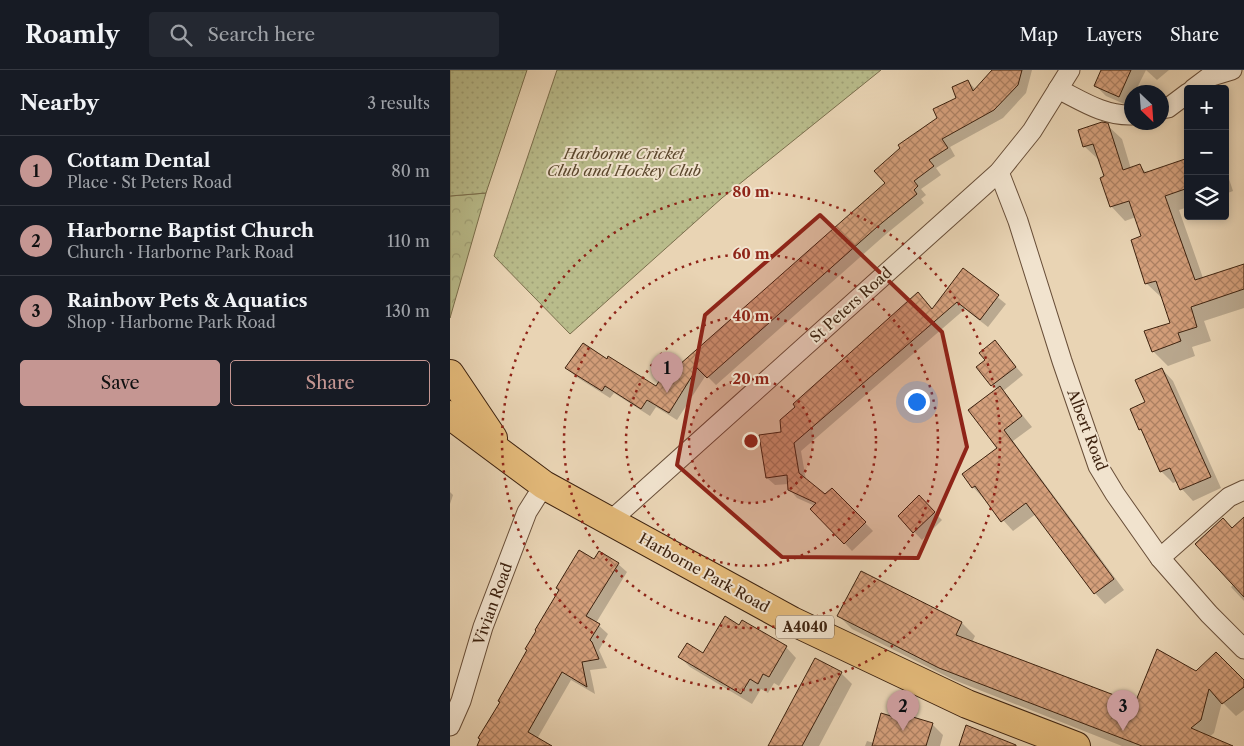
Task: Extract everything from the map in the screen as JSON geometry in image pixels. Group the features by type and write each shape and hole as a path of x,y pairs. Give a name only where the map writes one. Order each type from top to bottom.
{"main road":[{"name":"Harborne Park Road","path":"450,374 506,456"},
{"name":"Harborne Park Road","path":"450,415 544,485 801,625 967,704 1076,746"}],"street":[{"name":"St Peters Road","path":"611,522 625,507 999,172 1032,131 1070,70"},
{"path":"1198,85 1209,77 1232,70"},
{"path":"1058,89 1100,110 1124,115"},
{"path":"1169,107 1184,96"},
{"name":"Albert Road","path":"999,172 1018,221 1070,387 1098,466 1115,494 1160,558 1209,614 1244,649"},
{"name":"Vivian Road","path":"450,726 461,701 483,627 527,512 544,485"},
{"path":"1160,558 1229,497 1244,490"}],"highlighted area":[{"path":"820,215 942,332 967,447 918,558 782,557 677,465 705,315"}],"green space":[{"path":"450,70 527,70 486,193 450,196"},
{"name":"Harborne Cricket Club and Hockey Club","path":"557,70 881,70 722,198 570,334 494,256"},
{"path":"486,193 450,318 450,196"}],"building":[{"path":"992,70 1022,70 1018,85 994,110 942,139 948,148 929,160 934,166 914,181 918,186 914,190 917,194 877,227 707,378 697,368 669,413 647,400 641,409 605,386 602,391 565,368 583,343 607,359 608,356 656,386 666,370 670,373 885,183 874,171 900,148 898,145 937,118 933,109 956,98 952,87 968,80 973,91"},
{"path":"1101,70 1131,70 1119,97 1094,86"},
{"path":"1102,122 1108,123 1123,170 1140,164 1144,173 1184,159 1184,189 1165,196 1195,280 1244,264 1244,289 1191,307 1197,327 1178,333 1181,341 1152,352 1144,331 1170,323 1156,281 1145,284 1131,240 1141,236 1129,201 1110,207 1100,178 1104,176 1093,144 1083,147 1078,130"},
{"path":"963,268 999,295 980,320 957,302 794,443 799,473 825,494 832,488 866,522 844,544 810,509 816,503 788,490 787,475 766,478 759,435 781,432 780,420 795,407 793,404 918,292 932,309"},
{"path":"995,340 1016,367 991,386 976,367 985,360 979,353"},
{"path":"1162,368 1211,477 1180,490 1170,468 1160,472 1130,409 1145,402 1135,380"},
{"path":"1000,386 1022,416 1004,430 1114,579 1094,594 1026,503 1001,522 975,486 972,488 962,474 997,448 968,410"},
{"path":"919,495 935,512 913,533 898,516"},
{"path":"1244,517 1244,597 1195,544 1223,518 1232,528"},
{"path":"579,550 594,559 599,551 619,563 586,616 600,624 590,640 599,659 582,662 587,687 562,672 528,732 552,746 477,746 480,739 478,738 500,702 498,701 527,650 525,649 535,630 559,590 556,588"},
{"path":"861,571 962,622 956,635 1135,703 1157,649 1196,671 1216,652 1244,680 1244,687 1222,704 1209,689 1201,720 1191,728 1233,746 1142,746 939,668 837,616"},
{"path":"725,616 739,625 742,620 787,646 769,677 763,674 758,684 750,679 741,694 678,657 687,643 703,653"},
{"path":"815,658 842,672 802,746 768,746"},
{"path":"896,712 933,723 926,746 872,746 881,713 894,717"},
{"path":"966,725 1016,745 1016,746 959,746"}],"place":[{"name":"Cottam Dental","path":"667,393"},
{"name":"Harborne Baptist Church","path":"903,731"},
{"name":"Rainbow Pets & Aquatics","path":"1123,731"}]}
